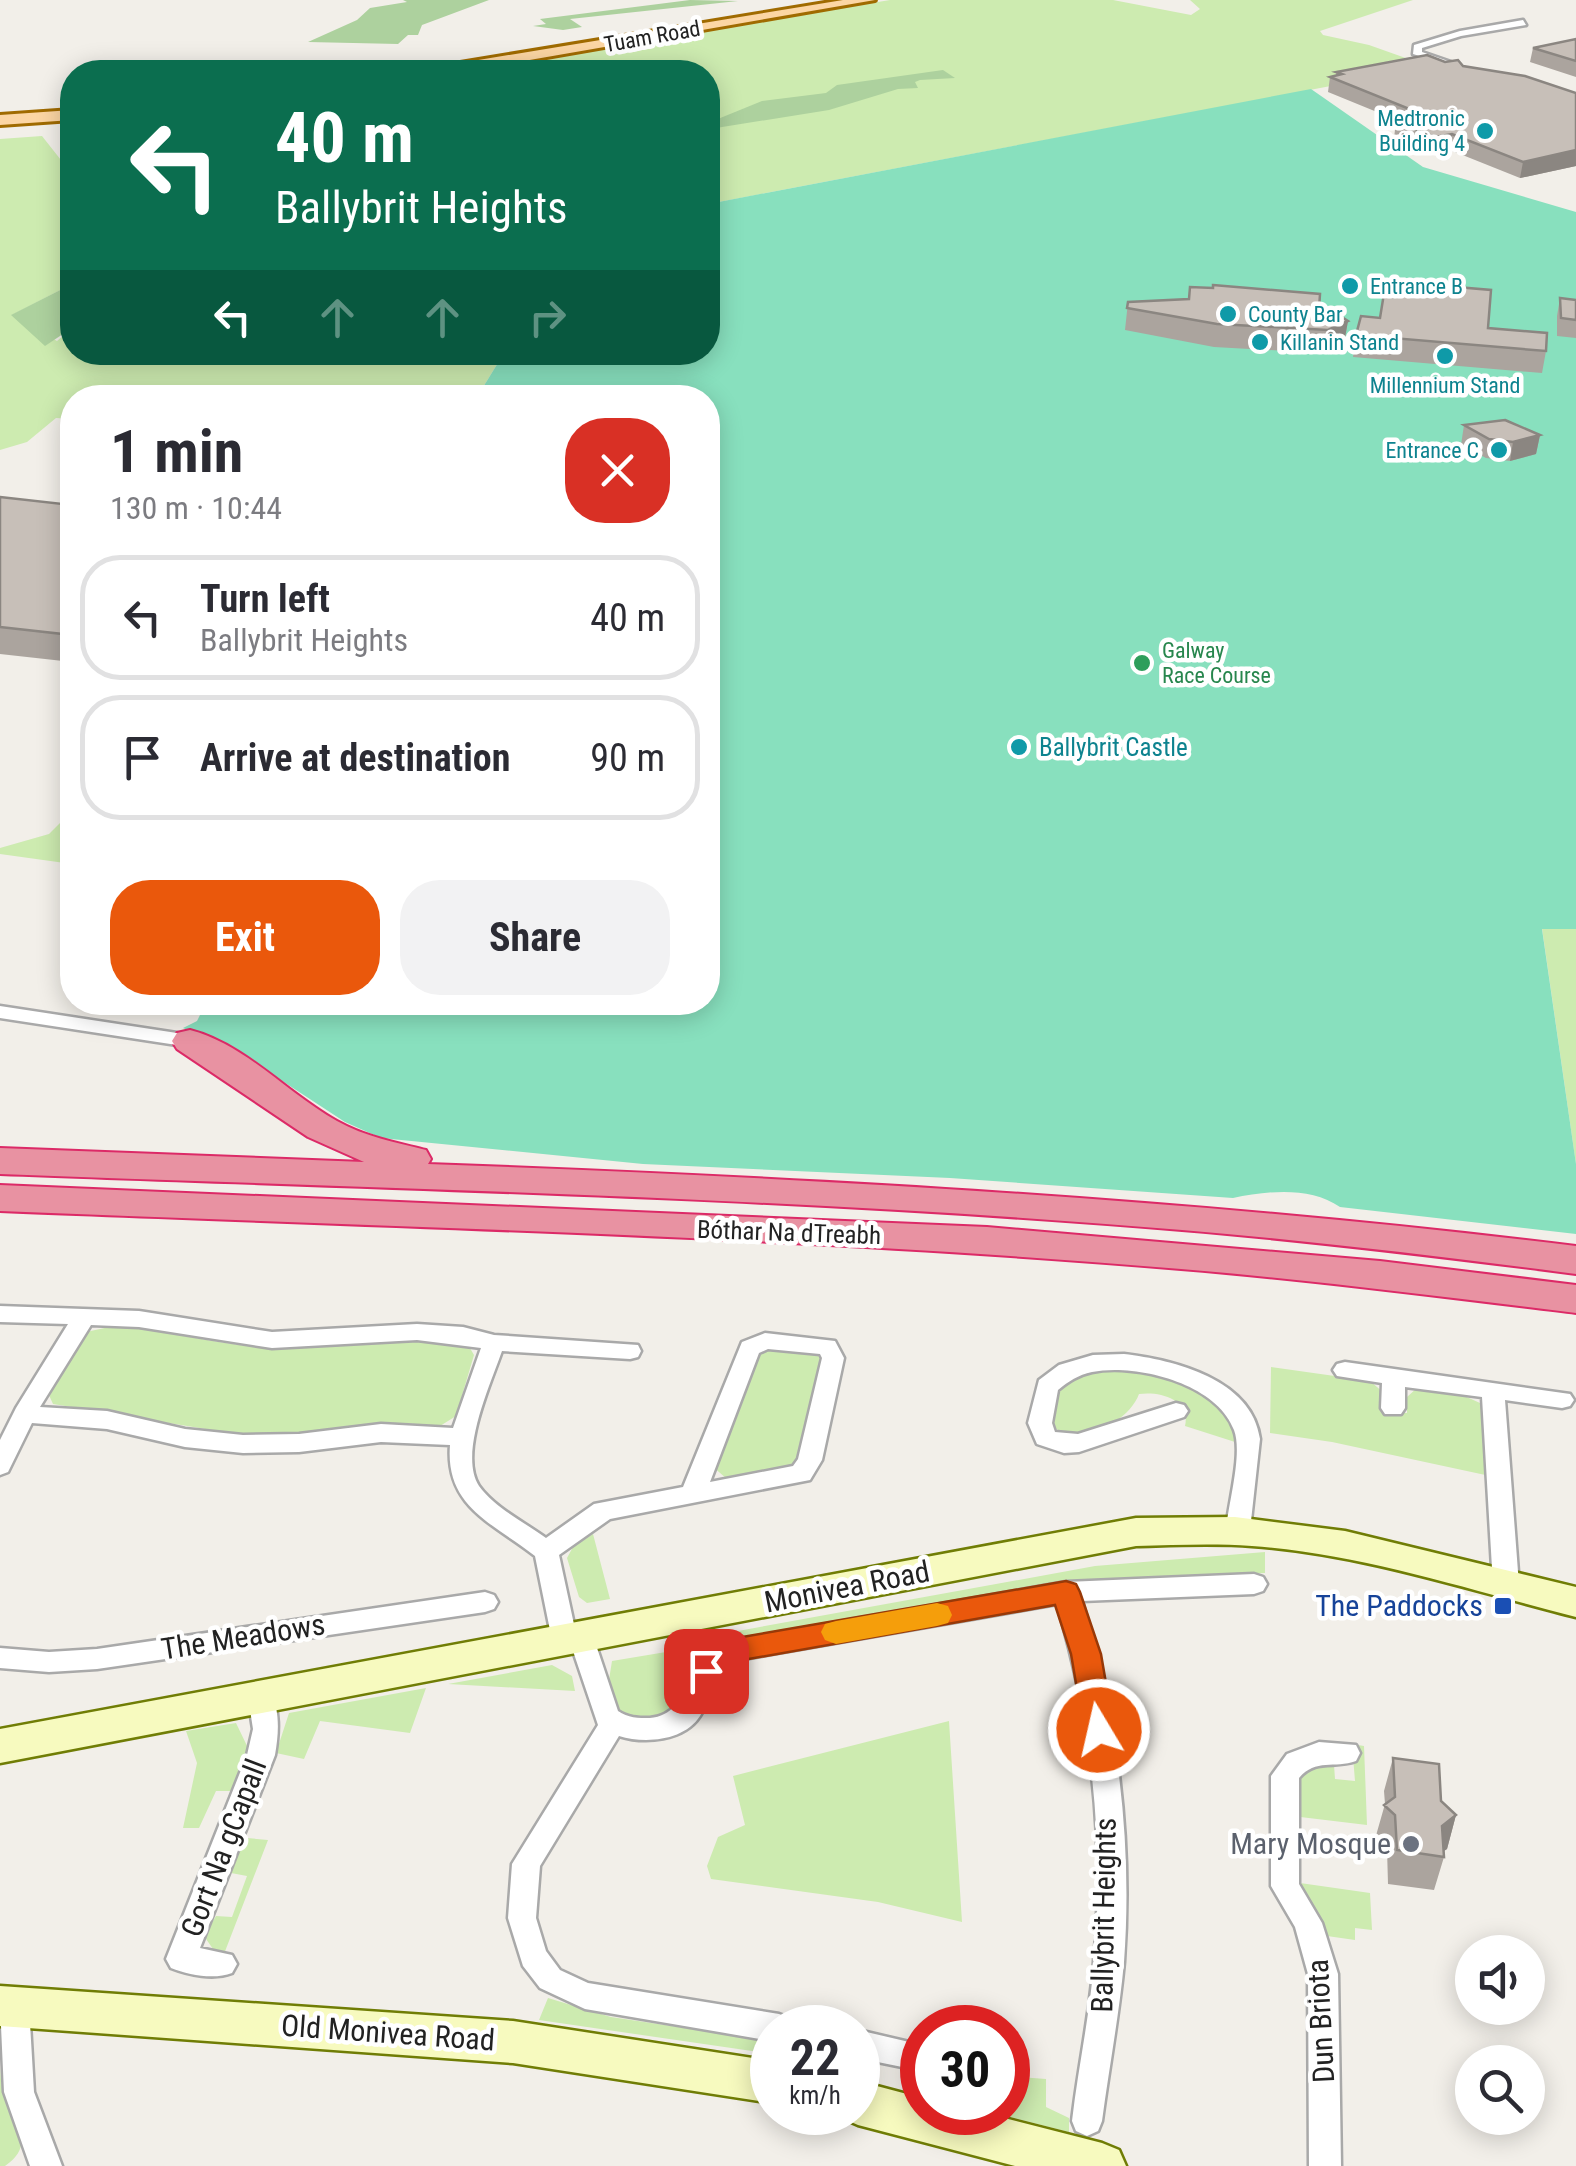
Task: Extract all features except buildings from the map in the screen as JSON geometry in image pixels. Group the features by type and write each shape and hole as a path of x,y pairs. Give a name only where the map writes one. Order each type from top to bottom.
{"highway":[{"path":"190,1041 221,1056 316,1128 366,1151 400,1158 587,1173 662,1188"},
{"name":"Bóthar Na dTreabh","path":"0,1161 662,1188 1154,1214 1576,1260"},
{"name":"Bóthar Na dTreabh","path":"0,1198 1053,1244 1324,1267 1576,1299"}],"main road":[{"name":"Tuam Road","path":"508,60 868,0"},
{"path":"0,120 60,116"},
{"name":"Monivea Road","path":"0,1746 1136,1532 1238,1530 1332,1542 1576,1602"},
{"name":"Old Monivea Road","path":"7,2006 512,2042 750,2079"},
{"path":"880,2109 1102,2166"}],"street":[{"path":"1456,66 1422,56 1417,47 1523,22"},
{"path":"0,1012 190,1041"},
{"path":"0,1314 150,1320 272,1340 417,1332 494,1342 630,1350"},
{"path":"0,1466 24,1414 83,1319"},
{"path":"546,1552 595,1514 794,1478 806,1470 833,1358 826,1346 765,1341 750,1348 692,1496"},
{"path":"494,1342 463,1436 460,1474 468,1490 546,1552 574,1639 601,1705 613,1723 646,1729 676,1724 692,1711 709,1664 725,1652 1066,1592 1254,1584"},
{"path":"1176,1411 1071,1444 1046,1438 1040,1422 1050,1381 1089,1366 1148,1364 1204,1384 1232,1406 1247,1430 1238,1530"},
{"path":"1345,1370 1562,1400"},
{"path":"1393,1408 1394,1376"},
{"path":"1493,1390 1506,1585"},
{"path":"24,1414 107,1420 185,1438 244,1444 298,1444 402,1432 463,1436"},
{"name":"Ballybrit Heights","path":"1066,1592 1086,1654 1095,1700 1108,1846 1110,1956 1087,2121"},
{"name":"The Meadows","path":"0,1658 49,1662 97,1659 485,1602"},
{"name":"Gort Na gCapall","path":"222,1964 181,1959 262,1755 266,1729 260,1696"},
{"path":"613,1723 526,1864 522,1918 533,1957 550,1979 585,1996 750,2023"},
{"name":"Dun Briota","path":"1325,2166 1323,1974 1308,1924 1285,1886 1285,1776 1294,1762 1308,1754 1346,1753"},
{"path":"7,2006 18,2092 46,2166"}],"green space":[{"path":"403,0 489,0 422,25 418,35 408,35 398,44 308,42 357,20 370,8 407,2"},
{"path":"690,0 738,1 570,19 582,27 563,30 533,26 546,24 540,19"},
{"path":"890,0 1113,0 1191,15 1200,9 1190,0 1413,0 1320,31 1431,67 720,202 720,60 528,60"},
{"path":"943,70 955,78 920,80 915,82 918,88 898,89 829,110 720,127 720,118 762,101 826,93 837,85"},
{"name":"Galway Race Course","path":"1311,89 1423,167 1576,212 1576,929 1542,929 1576,1164 1576,1234 1340,1207 1302,1193 1274,1192 1233,1198 950,1178 643,1164 381,1138 345,1122 241,1054 183,1028 200,1015 720,1015 720,385 484,385 497,365 720,365 720,202"},
{"path":"42,136 60,159 60,290 12,315 57,341 60,338 60,365 497,365 484,385 60,385 60,418 27,442 0,450 0,139"},
{"path":"60,290 60,336 45,346 11,315"},
{"path":"60,823 60,862 0,854 0,848 49,834"},
{"path":"1542,928 1576,929 1576,1164"},
{"path":"114,1326 275,1348 443,1341 467,1343 474,1355 456,1416 440,1426 403,1423 301,1435 242,1435 53,1404 48,1393 86,1332"},
{"path":"765,1349 815,1350 822,1356 800,1459 792,1469 727,1479 712,1466 754,1354"},
{"path":"1271,1367 1370,1381 1384,1393 1383,1411 1407,1413 1407,1397 1417,1388 1460,1394 1480,1403 1484,1410 1490,1476 1332,1442 1270,1433"},
{"path":"1107,1371 1166,1378 1205,1393 1230,1422 1235,1442 1185,1426 1186,1417 1179,1404 1156,1394 1139,1394 1115,1422 1091,1432 1065,1433 1054,1428 1051,1421 1059,1387 1074,1376"},
{"path":"593,1534 610,1599 587,1603 579,1597 567,1558 573,1547"},
{"path":"1265,1552 1265,1573 1073,1580 726,1641 709,1648 694,1639 1095,1566"},
{"path":"690,1648 701,1655 673,1712 646,1718 619,1715 608,1686 612,1661"},
{"path":"552,1665 572,1676 575,1691 448,1684"},
{"path":"426,1688 410,1733 320,1721 304,1759 276,1753 289,1713"},
{"path":"949,1721 962,1922 878,1902 711,1879 707,1866 718,1837 745,1825 733,1776"},
{"path":"236,1723 249,1750 235,1791 216,1791 199,1828 183,1828 197,1763 186,1731"},
{"path":"1352,1744 1364,1746 1367,1825 1292,1816 1293,1786 1311,1768 1334,1765 1335,1779 1355,1781"},
{"path":"247,1838 268,1840 224,1954 213,1949 204,1936 216,1916 232,1917 247,1876 231,1873 228,1867"},
{"path":"1293,1882 1370,1893 1372,1930 1355,1928 1355,1940 1327,1936"},
{"path":"548,1998 611,2017 750,2038 750,2051 539,2020"},
{"path":"0,2067 3,2092 21,2135 19,2151 5,2166 0,2166"},
{"path":"1030,2078 1046,2079 1046,2107 1069,2118 1069,2132 1030,2122"}],"slow traffic":[{"path":"836,1632 937,1615"}],"place":[{"name":"Medtronic Building 4","path":"1485,131"},
{"name":"Entrance B","path":"1350,286"},
{"name":"County Bar","path":"1228,314"},
{"name":"Killanin Stand","path":"1260,342"},
{"name":"Millennium Stand","path":"1445,356"},
{"name":"Entrance C","path":"1499,450"},
{"name":"Galway Race Course","path":"1142,663"},
{"name":"Ballybrit Castle","path":"1019,747"},
{"name":"The Paddocks","path":"1503,1606"},
{"name":"Mary Mosque","path":"1411,1844"}],"route":[{"path":"706,1671 725,1652 1066,1592 1086,1654 1099,1730"}]}
